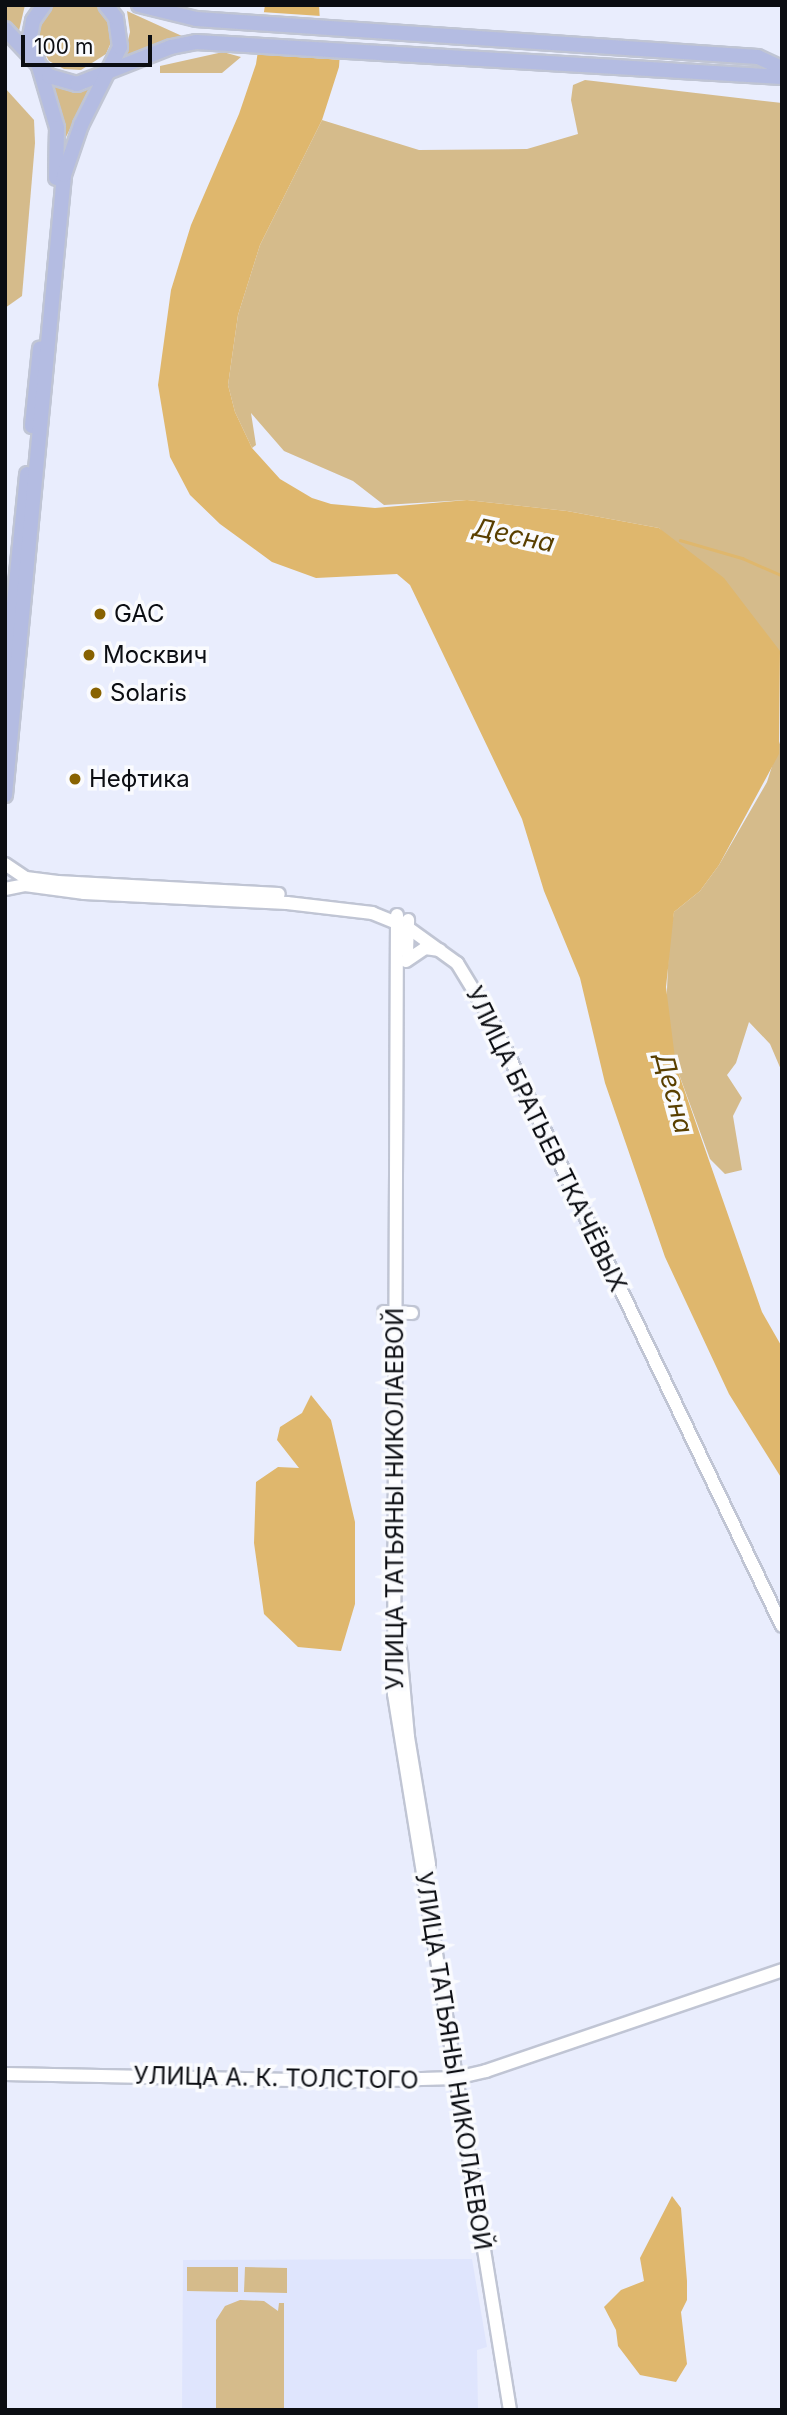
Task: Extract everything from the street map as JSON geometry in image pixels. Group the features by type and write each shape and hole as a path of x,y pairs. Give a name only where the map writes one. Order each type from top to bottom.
{"main road":[{"path":"5,794 62,160 57,128 30,36 33,21 44,5"},
{"path":"5,692 62,160 120,47 120,32 106,5"},
{"path":"139,5 179,17 758,57 782,68"},
{"path":"5,29 38,65 62,82 85,82 182,44 219,42 572,67 782,78"}],"street":[{"name":"УЛИЦА БРАТЬЕВ ТКАЧЁВЫХ","path":"5,864 14,873 37,879 287,895 361,904 449,947 479,983 782,1613"},
{"name":"УЛИЦА БРАТЬЕВ ТКАЧЁВЫХ","path":"5,889 25,885 84,893 288,903 400,921 445,952 474,986 490,1017 782,1626"},
{"path":"400,921 403,960 425,948 445,952"},
{"name":"УЛИЦА ТАТЬЯНЫ НИКОЛАЕВОЙ","path":"400,921 403,960 394,1694 518,2410"},
{"name":"УЛИЦА А. К. ТОЛСТОГО","path":"5,2074 353,2081 460,2077 782,1970"},
{"name":"УЛИЦА ТАТЬЯНЫ НИКОЛАЕВОЙ","path":"460,2077 510,2410"}],"shaded area":[{"path":"5,5 25,5 18,35 5,22"},
{"path":"45,5 103,5 110,15 112,40 106,54 81,70 64,69 49,61 35,36"},
{"path":"127,11 182,37 124,57 130,32"},
{"path":"223,52 241,57 222,73 160,73 160,66"},
{"path":"585,80 782,103 782,657 659,528 567,511 467,500 384,505 353,481 284,451 251,413 256,445 252,448 235,412 228,385 238,315 260,245 322,120 419,150 527,149 578,134 571,100 573,85"},
{"path":"49,82 93,83 65,139 64,138"},
{"path":"5,88 34,120 35,143 22,296 5,308"},
{"path":"782,735 782,1072 770,1044 749,1022 736,1063 727,1075 742,1098 733,1116 742,1170 725,1174 710,1159 676,1066 666,1014 669,941 674,912 700,891 719,865 767,782"},
{"path":"472,2259 487,2347 477,2350 478,2410 182,2410 183,2260"},
{"path":"187,2267 238,2267 238,2292 187,2291"},
{"path":"245,2267 287,2268 287,2293 244,2292"},
{"path":"240,2300 264,2301 278,2311 279,2303 284,2303 284,2410 216,2410 216,2320 225,2306"}],"water":[{"name":"Десна","path":"265,5 319,5 320,22 341,38 339,67 322,120 260,245 238,315 228,385 235,412 252,448 280,479 312,498 331,504 375,508 467,500 567,511 659,528 724,578 780,651 779,754 719,865 700,891 674,912 666,987 676,1066 762,1312 782,1347 782,1479 729,1394 665,1257 605,1083 580,978 544,891 522,819 410,585 397,574 316,578 272,562 220,524 190,495 170,457 158,385 171,290 191,225 239,114 256,64"},
{"path":"311,1395 331,1420 355,1522 355,1604 341,1651 298,1647 264,1614 254,1543 256,1482 278,1467 299,1468 277,1440 280,1427 302,1413"},
{"path":"672,2196 681,2208 687,2281 687,2300 681,2312 687,2364 676,2382 640,2375 618,2346 616,2330 604,2307 621,2290 644,2281 640,2258"}],"pier":[{"path":"261,12 321,16 344,36 343,60 254,54"}],"waterway":[{"path":"680,540 742,558 781,575"}],"place":[{"name":"GAC","path":"100,614"},
{"name":"Москвич","path":"89,655"},
{"name":"Solaris","path":"96,693"},
{"name":"Нефтика","path":"75,779"}]}
